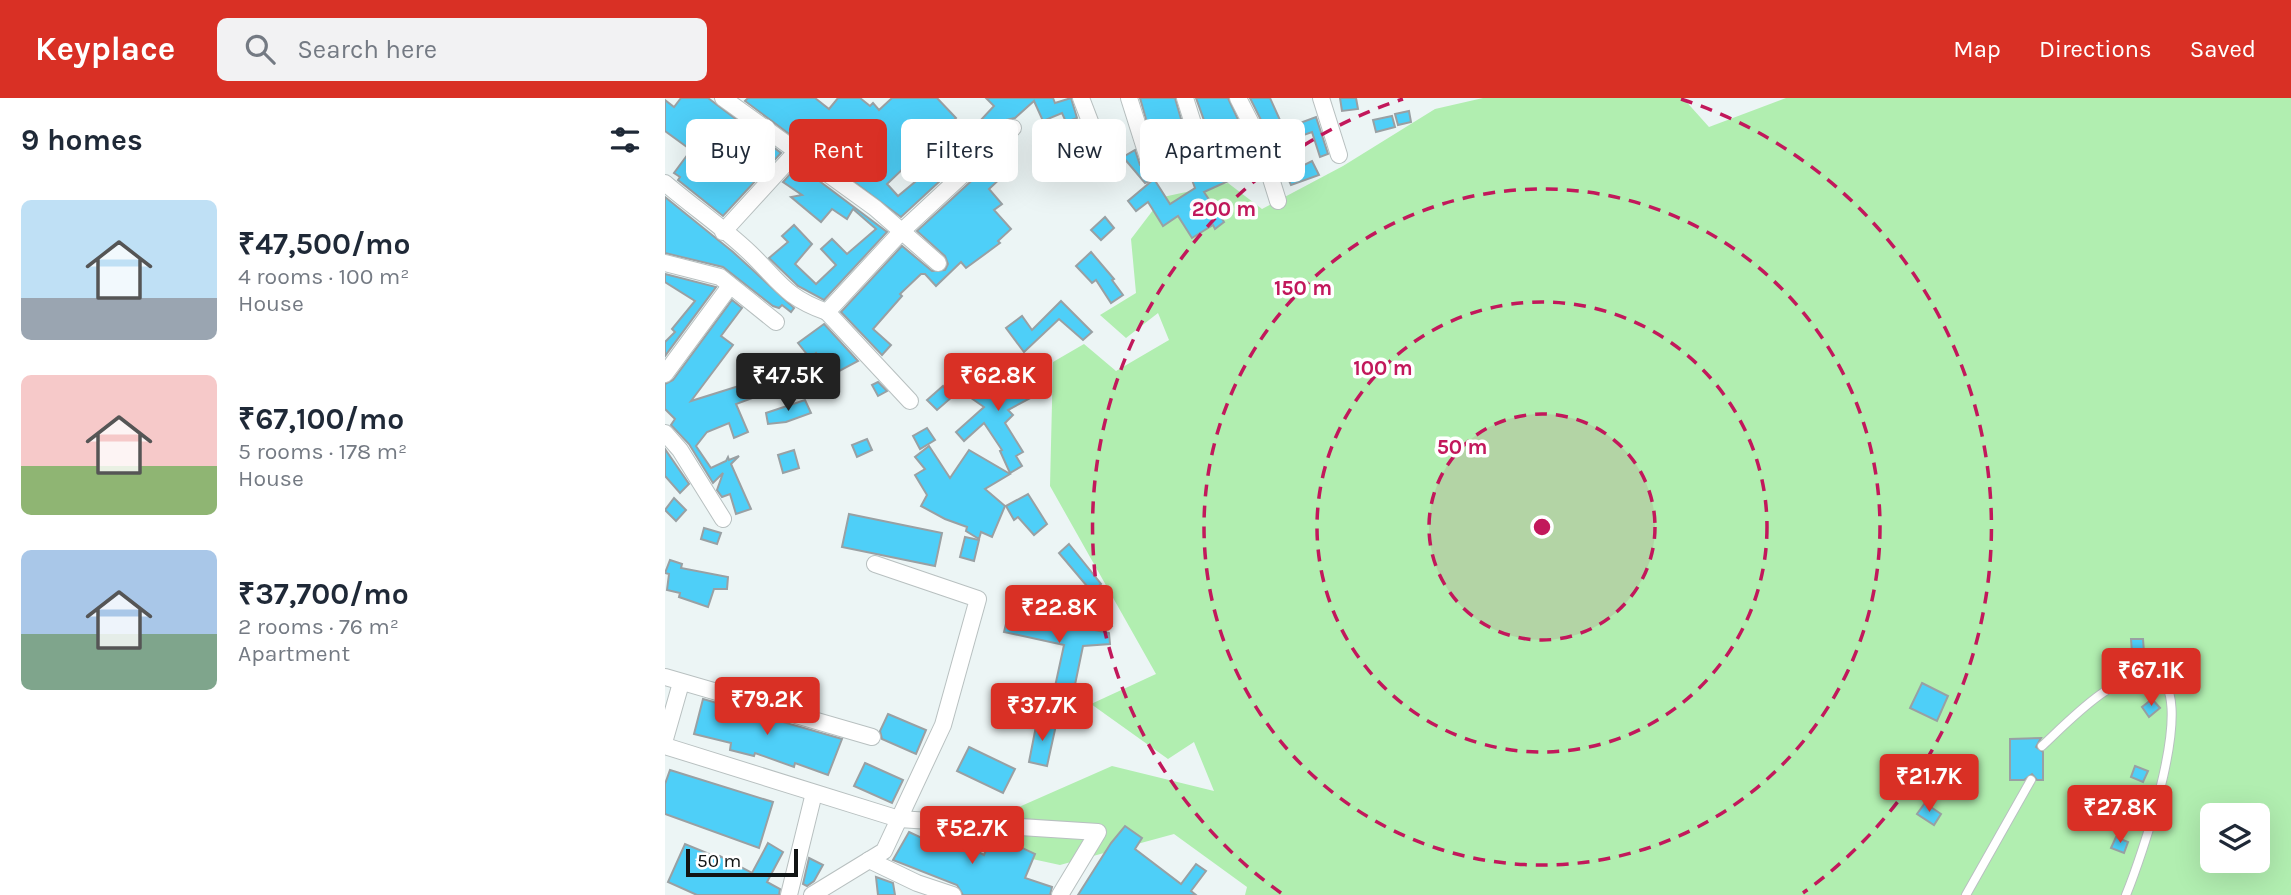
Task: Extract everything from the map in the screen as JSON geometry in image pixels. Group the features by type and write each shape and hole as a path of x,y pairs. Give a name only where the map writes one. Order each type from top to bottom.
{"street":[{"path":"723,98 789,145"},
{"path":"1081,98 1089,119"},
{"path":"1129,98 1140,133"},
{"path":"1185,98 1192,119"},
{"path":"1238,98 1258,137 1278,201"},
{"path":"1321,98 1339,155"},
{"path":"723,232 789,160"},
{"path":"838,182 938,262"},
{"path":"827,312 902,231 955,182"},
{"path":"665,183 751,254 778,285 802,303 827,312 910,401"},
{"path":"665,263 720,277 776,322"},
{"path":"665,374 730,286"},
{"path":"665,433 680,450 723,519"},
{"path":"812,895 884,851 943,725 978,599 875,564"},
{"path":"665,677 872,737"},
{"path":"665,739 681,683"},
{"path":"665,746 899,819 1098,832 1060,895"},
{"path":"789,895 814,793"},
{"path":"869,860 917,883 953,895"}],"lane":[{"path":"2042,746 2084,707 2128,680 2152,675 2162,680 2170,692 2173,710 2155,815 2126,895"},
{"path":"1966,895 2031,780"}],"green space":[{"path":"1483,98 1683,98 1709,127 1786,98 2291,98 2291,895 1245,895 1247,887 1174,834 1060,865 1004,853 940,827 1006,836 1010,811 1112,766 1214,791 1194,742 1168,759 1091,704 1156,674 1050,486 1053,362 1084,344 1116,371 1169,340 1158,313 1126,338 1100,315 1136,293 1131,239 1163,197 1228,183 1262,209 1343,166 1435,109"}],"building":[{"path":"681,98 708,98 736,119 686,119 686,146 665,131 665,100 674,107"},
{"path":"748,98 815,98 829,109 838,98 860,98 870,106 873,103 879,110 892,98 937,98 956,118 901,119 901,171 887,184 898,196 915,182 939,182 901,217 854,182 887,182 887,119 789,119 789,134 775,123 775,119 769,119 745,101"},
{"path":"986,98 1053,98 1055,103 1071,98 1077,118 1065,119 1062,113 1042,119 1034,101 1015,118 982,119 994,106"},
{"path":"1140,98 1175,98 1181,119 1146,119"},
{"path":"1196,98 1228,98 1238,119 1204,119"},
{"path":"1250,98 1270,98 1279,119 1260,119"},
{"path":"1340,98 1356,98 1358,109 1342,111"},
{"path":"1409,111 1411,122 1398,125 1395,114"},
{"path":"1392,116 1395,127 1376,132 1373,120"},
{"path":"1316,117 1328,154 1320,157 1312,132 1305,134 1305,121"},
{"path":"775,148 781,153 775,160"},
{"path":"1135,150 1140,165 1140,177 1126,161 1126,155"},
{"path":"686,157 686,182 754,182 723,216 678,180 680,177 674,173"},
{"path":"1312,161 1319,175 1305,180 1305,164"},
{"path":"789,175 789,182 821,182 887,232 824,300 798,286 769,258 788,242 782,236 794,225 812,244 795,264 816,284 836,265 821,249 832,239 847,254 876,229 853,209 847,219 832,209 821,222 791,197 802,195 783,182"},
{"path":"970,182 996,182 989,189 1002,204 994,210 1011,229 998,241 1000,243 966,268 961,262 936,286 925,274 921,274 900,294 902,296 873,329 891,345 882,355 841,312 902,246 932,271 945,270 948,264 945,256 917,231"},
{"path":"1150,182 1156,182 1170,204 1195,188 1193,182 1226,182 1204,192 1224,222 1215,229 1213,225 1192,238 1178,216 1163,226 1148,202 1136,211 1128,201"},
{"path":"665,197 733,252 794,308 791,312 782,305 779,308 773,306 723,267 665,253"},
{"path":"1105,217 1114,228 1101,240 1091,230"},
{"path":"1091,252 1114,279 1112,280 1123,295 1111,303 1096,280 1092,283 1076,266"},
{"path":"665,274 716,287 665,356 665,342 675,332 672,329 695,301 665,282"},
{"path":"732,300 742,308 721,336 733,345 691,401 758,380 763,394 736,404 748,432 734,438 729,423 707,432 696,446 711,468 726,461 728,457 729,460 739,456 731,464 751,509 736,514 730,494 722,497 717,490 723,473 713,483 689,444 671,425 675,419 665,409 665,384 673,380"},
{"path":"1061,301 1092,332 1083,340 1059,319 1024,352 1006,328 1022,316 1032,330"},
{"path":"824,324 858,361 830,376 816,353 810,358 798,343"},
{"path":"985,371 1000,388 1026,375 1036,395 1008,410 1013,415 1005,423 1023,452 1016,456 1022,466 1010,473 1000,451 1002,450 984,423 964,441 956,432 984,407 961,391"},
{"path":"878,382 887,391 878,396 872,385"},
{"path":"943,386 952,397 937,410 927,400"},
{"path":"805,400 811,413 786,422 768,424 766,413"},
{"path":"927,428 935,440 920,449 913,436"},
{"path":"867,439 872,450 857,457 852,445"},
{"path":"929,446 950,478 969,450 1010,474 985,489 1005,506 992,537 981,532 979,539 966,531 967,527 921,506 927,495 915,475 925,469 915,457"},
{"path":"665,449 689,484 680,493 665,476"},
{"path":"794,450 799,468 783,473 778,455"},
{"path":"1028,494 1047,524 1034,535 1018,517 1014,520 1006,506"},
{"path":"674,498 686,510 676,521 665,510"},
{"path":"849,514 942,533 935,566 842,547"},
{"path":"704,528 721,533 717,544 701,539"},
{"path":"965,537 979,540 974,561 960,557"},
{"path":"1069,544 1101,584 1092,592 1059,553"},
{"path":"670,560 682,564 681,568 728,577 727,589 714,589 708,607 679,597 680,593 667,590 669,574 665,573"},
{"path":"1109,603 1112,626 1098,627 1097,604"},
{"path":"1009,612 1109,633 1110,644 1083,646 1072,699 1053,696 1064,645 1004,632"},
{"path":"2131,639 2143,639 2144,652 2132,653"},
{"path":"1922,683 1948,696 1937,721 1910,708"},
{"path":"703,699 842,739 828,775 795,763 794,767 755,753 754,756 730,750 731,743 694,734"},
{"path":"2152,699 2160,708 2149,717 2142,707"},
{"path":"888,714 926,730 916,754 882,739 880,731"},
{"path":"1037,721 1056,725 1047,766 1029,762"},
{"path":"2041,738 2036,747 2043,752 2043,780 2037,780 2032,774 2024,780 2010,780 2010,739"},
{"path":"969,747 1015,769 1003,793 957,771"},
{"path":"865,763 903,780 892,803 854,786"},
{"path":"2135,766 2148,771 2143,782 2131,777"},
{"path":"670,770 773,802 759,848 665,814 665,784"},
{"path":"1925,803 1941,814 1934,825 1917,814"},
{"path":"1125,826 1142,838 1135,849 1181,884 1196,864 1206,871 1191,891 1196,895 1078,895"},
{"path":"909,832 926,840 930,832 948,836 984,855 991,839 1015,850 1016,845 1035,854 1025,878 1052,887 1050,895 963,895 957,885 893,860"},
{"path":"2116,837 2128,842 2124,853 2111,848"},
{"path":"768,843 783,852 767,882 780,889 779,895 697,895 668,882 685,844 719,858 720,856 752,873"},
{"path":"809,858 823,865 814,881 807,886 803,884"},
{"path":"876,877 893,883 895,895 878,895"}]}
